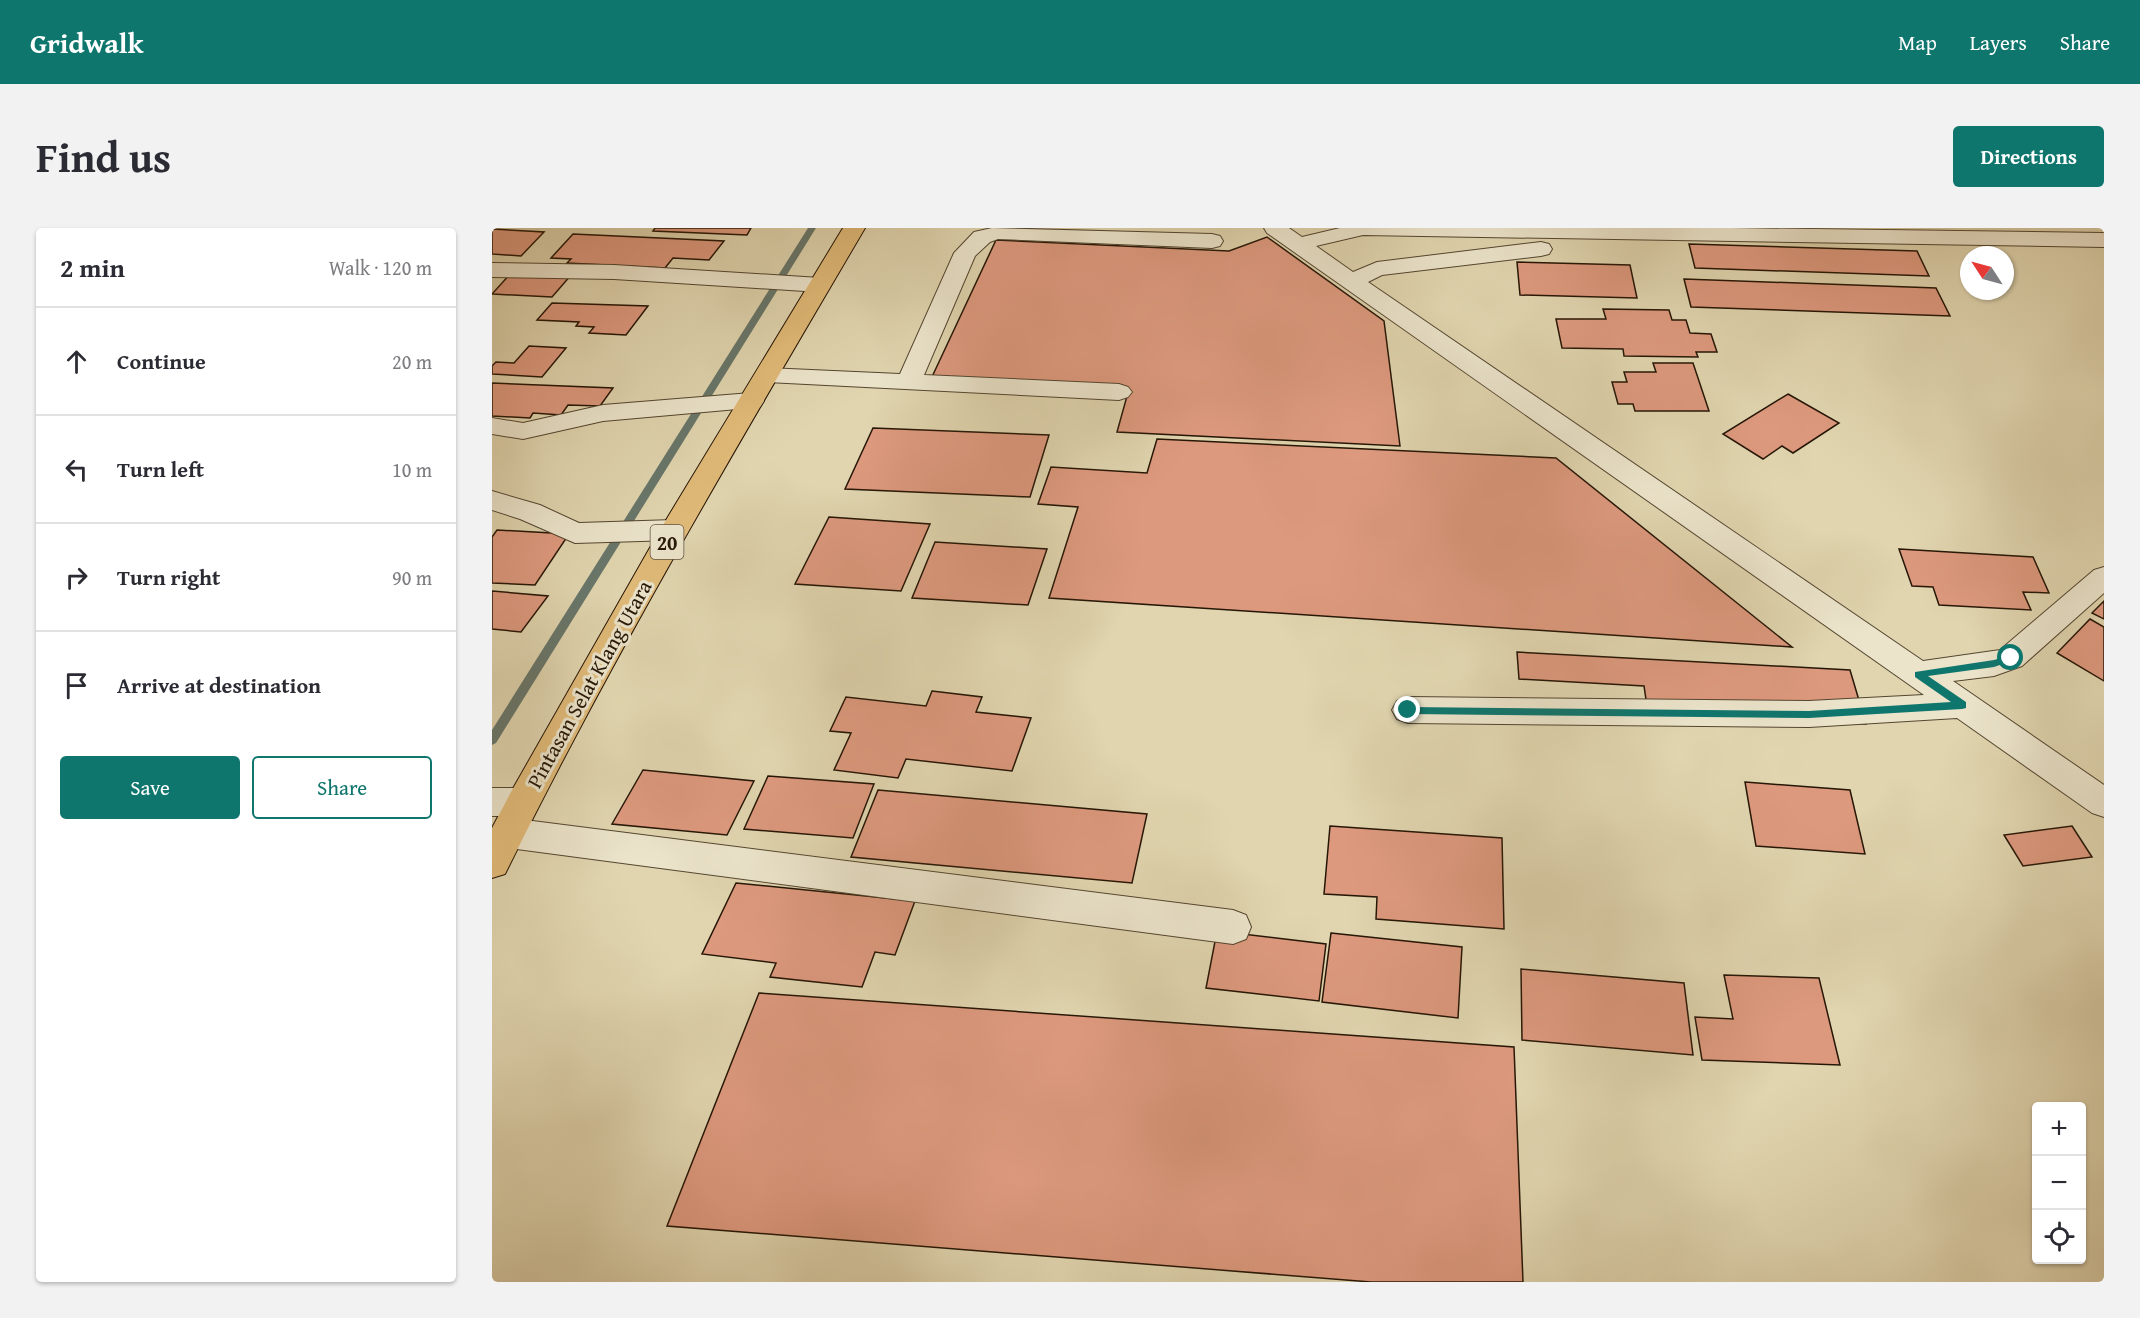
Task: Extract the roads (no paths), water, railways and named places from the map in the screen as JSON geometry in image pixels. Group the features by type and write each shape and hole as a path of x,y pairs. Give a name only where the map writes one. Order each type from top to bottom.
{"highway":[{"name":"Pintasan Selat Klang Utara","path":"492,863 508,812 662,530 751,401 766,375 808,284 854,228"}],"street":[{"path":"1275,228 1356,279 2104,803"},
{"path":"1299,244 1363,229 2104,240"},
{"path":"909,382 965,253 982,237 998,233 1212,241"},
{"path":"1356,279 1377,269 1574,245 1605,238 1688,242"},
{"path":"492,270 614,273 808,284"},
{"path":"766,375 1119,392"},
{"path":"492,426 523,431 603,413 662,406 751,401"},
{"path":"492,500 530,512 575,533 662,530"},
{"path":"1918,674 1994,664 2011,658 2104,577"},
{"path":"1408,710 1809,714 1962,705"},
{"path":"508,812 1233,927"}],"waterway":[{"path":"492,740 812,228"}]}
